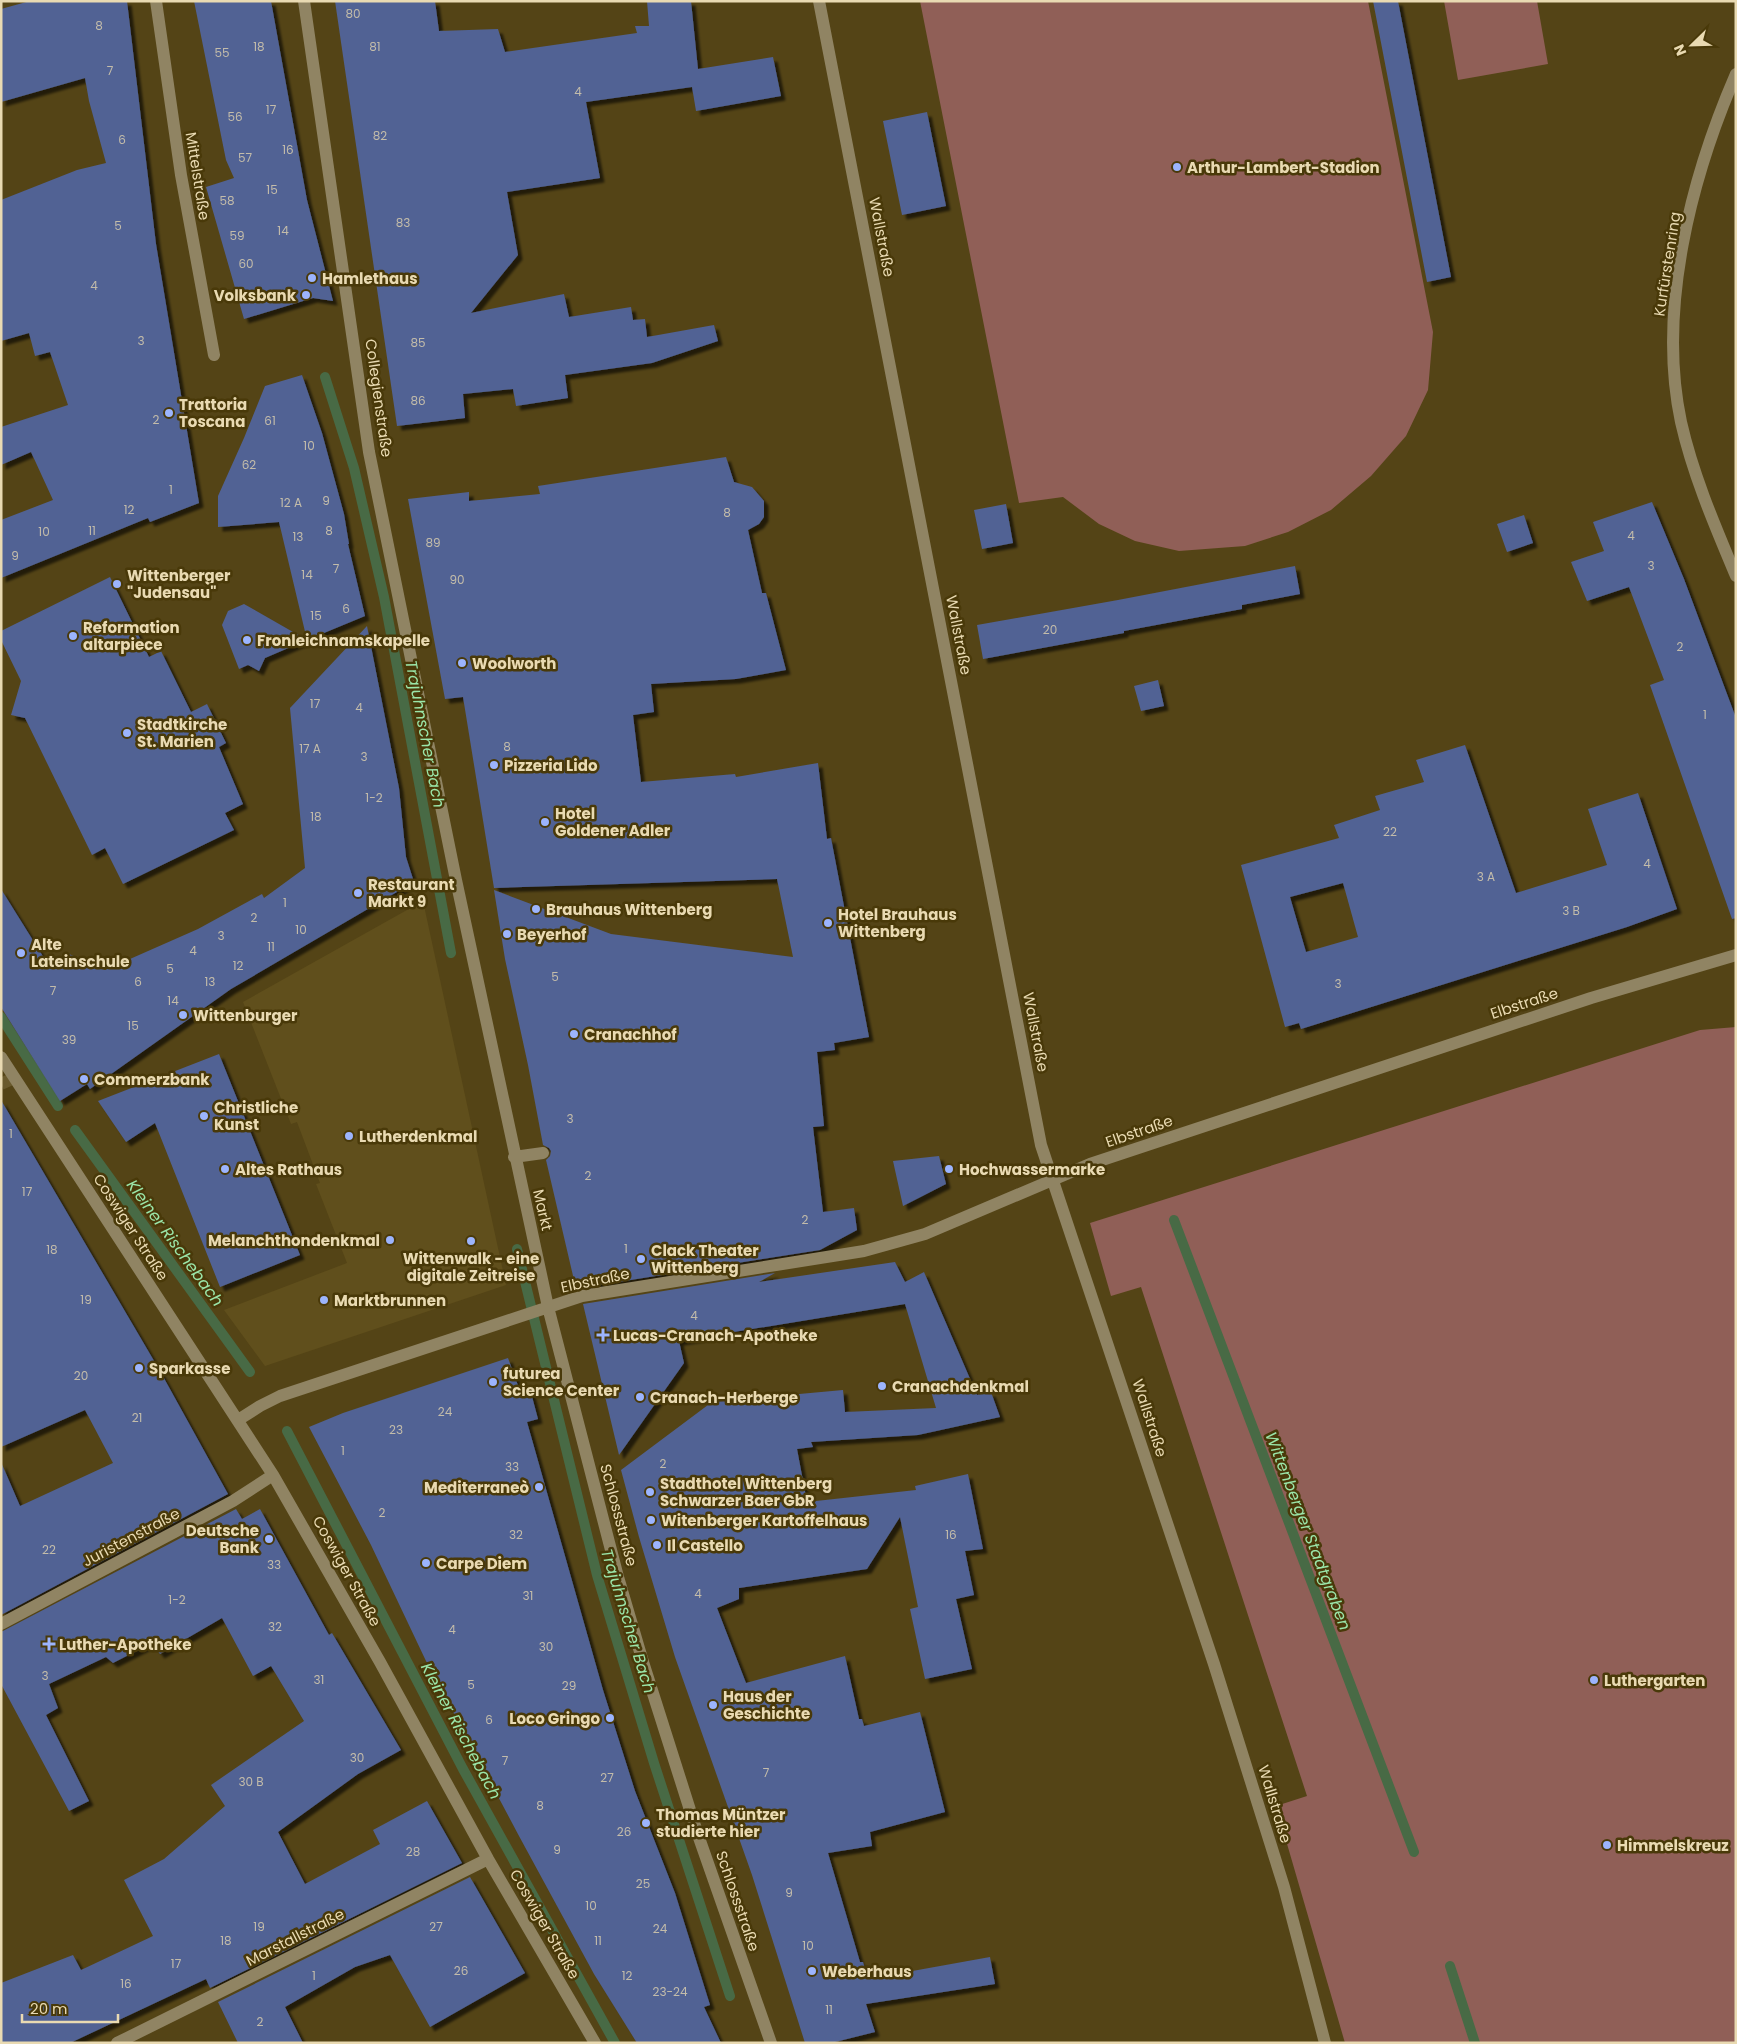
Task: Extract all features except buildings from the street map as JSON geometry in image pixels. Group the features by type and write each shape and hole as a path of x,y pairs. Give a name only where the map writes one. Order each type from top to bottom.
{"street":[{"name":"Mittelstraße","path":"156,1 181,175 214,355"},
{"name":"Collegienstraße","path":"304,1 369,452 439,796"},
{"name":"Wallstraße","path":"820,1 1037,1128 1214,1664 1288,1903 1325,2043"},
{"name":"Kurfürstenring","path":"1736,74 1706,150 1695,190 1683,248 1675,303 1674,345 1675,387 1693,466 1736,576"},
{"name":"Markt","path":"439,796 514,1157 548,1307"},
{"name":"Elbstraße","path":"548,1307 582,1296 864,1251 925,1234 1090,1164 1591,998 1736,955"},
{"name":"Coswiger Straße","path":"1,1057 273,1475 380,1662 488,1859 595,2043"},
{"path":"514,1157 544,1153"},
{"path":"238,1420 280,1396 548,1307"},
{"name":"Schlossstraße","path":"548,1307 618,1577 643,1662 700,1840 771,2043"},
{"name":"Juristenstraße","path":"1,1624 233,1501 273,1475"},
{"name":"Marstallstraße","path":"117,2043 488,1859"}],"shaded area":[{"name":"Arthur-Lambert-Stadion","path":"920,1 1368,1 1433,332 1428,390 1406,436 1371,476 1331,510 1288,532 1245,546 1179,551 1135,541 1099,524 1063,497 1019,503"},
{"path":"1444,1 1537,1 1548,64 1458,80"},
{"path":"423,901 506,1285 265,1366 224,1310 347,1263 316,1184 320,1183 297,1122 291,1124 243,1002"},
{"path":"1736,1027 1736,2043 1345,2043 1276,1806 1307,1796 1141,1287 1111,1296 1090,1223 1700,1030"}],"waterway":[{"name":"Trajuhnscher Bach","path":"325,377 354,468 384,597 451,953"},
{"name":"Kleiner Rischebach","path":"1,1017 58,1106"},
{"name":"Kleiner Rischebach","path":"75,1130 250,1372"},
{"name":"Wittenberger Stadtgraben","path":"1174,1220 1414,1852"},
{"name":"Trajuhnscher Bach","path":"517,1249 597,1575 654,1763 730,1996"},
{"name":"Kleiner Rischebach","path":"287,1431 463,1769 615,2043"},
{"name":"Wittenberger Stadtgraben","path":"1450,1966 1475,2043"}],"tunnel":[{"path":"1,1084 14,1078"}],"place":[{"name":"Arthur-Lambert-Stadion","path":"1177,167"},
{"name":"Hamlethaus","path":"312,278"},
{"name":"Volksbank","path":"306,295"},
{"name":"Trattoria Toscana","path":"169,413"},
{"name":"Wittenberger \"Judensau\"","path":"117,584"},
{"name":"Reformation altarpiece","path":"73,636"},
{"name":"Fronleichnamskapelle","path":"247,640"},
{"name":"Woolworth","path":"462,663"},
{"name":"Stadtkirche St. Marien","path":"127,733"},
{"name":"Pizzeria Lido","path":"494,765"},
{"name":"Hotel Goldener Adler","path":"545,822"},
{"name":"Restaurant Markt 9","path":"358,893"},
{"name":"Brauhaus Wittenberg","path":"536,909"},
{"name":"Hotel Brauhaus Wittenberg","path":"828,923"},
{"name":"Beyerhof","path":"507,934"},
{"name":"Alte Lateinschule","path":"21,953"},
{"name":"Wittenburger","path":"183,1015"},
{"name":"Cranachhof","path":"574,1034"},
{"name":"Commerzbank","path":"84,1079"},
{"name":"Christliche Kunst","path":"204,1116"},
{"name":"Lutherdenkmal","path":"349,1136"},
{"name":"Altes Rathaus","path":"225,1169"},
{"name":"Hochwassermarke","path":"949,1169"},
{"name":"Melanchthondenkmal","path":"390,1240"},
{"name":"Wittenwalk - eine digitale Zeitreise","path":"471,1241"},
{"name":"Clack Theater Wittenberg","path":"641,1259"},
{"name":"Marktbrunnen","path":"324,1300"},
{"name":"Lucas-Cranach-Apotheke","path":"603,1335"},
{"name":"Sparkasse","path":"139,1368"},
{"name":"futurea Science Center","path":"493,1382"},
{"name":"Cranachdenkmal","path":"882,1386"},
{"name":"Cranach-Herberge","path":"640,1397"},
{"name":"Mediterraneò","path":"539,1487"},
{"name":"Stadthotel Wittenberg Schwarzer Baer GbR","path":"650,1492"},
{"name":"Witenberger Kartoffelhaus","path":"651,1520"},
{"name":"Deutsche Bank","path":"269,1539"},
{"name":"Il Castello","path":"657,1545"},
{"name":"Carpe Diem","path":"426,1563"},
{"name":"Luther-Apotheke","path":"49,1644"},
{"name":"Luthergarten","path":"1594,1680"},
{"name":"Haus der Geschichte","path":"713,1705"},
{"name":"Loco Gringo","path":"610,1718"},
{"name":"Thomas Müntzer studierte hier","path":"646,1823"},
{"name":"Himmelskreuz","path":"1607,1845"},
{"name":"Weberhaus","path":"812,1971"}]}
